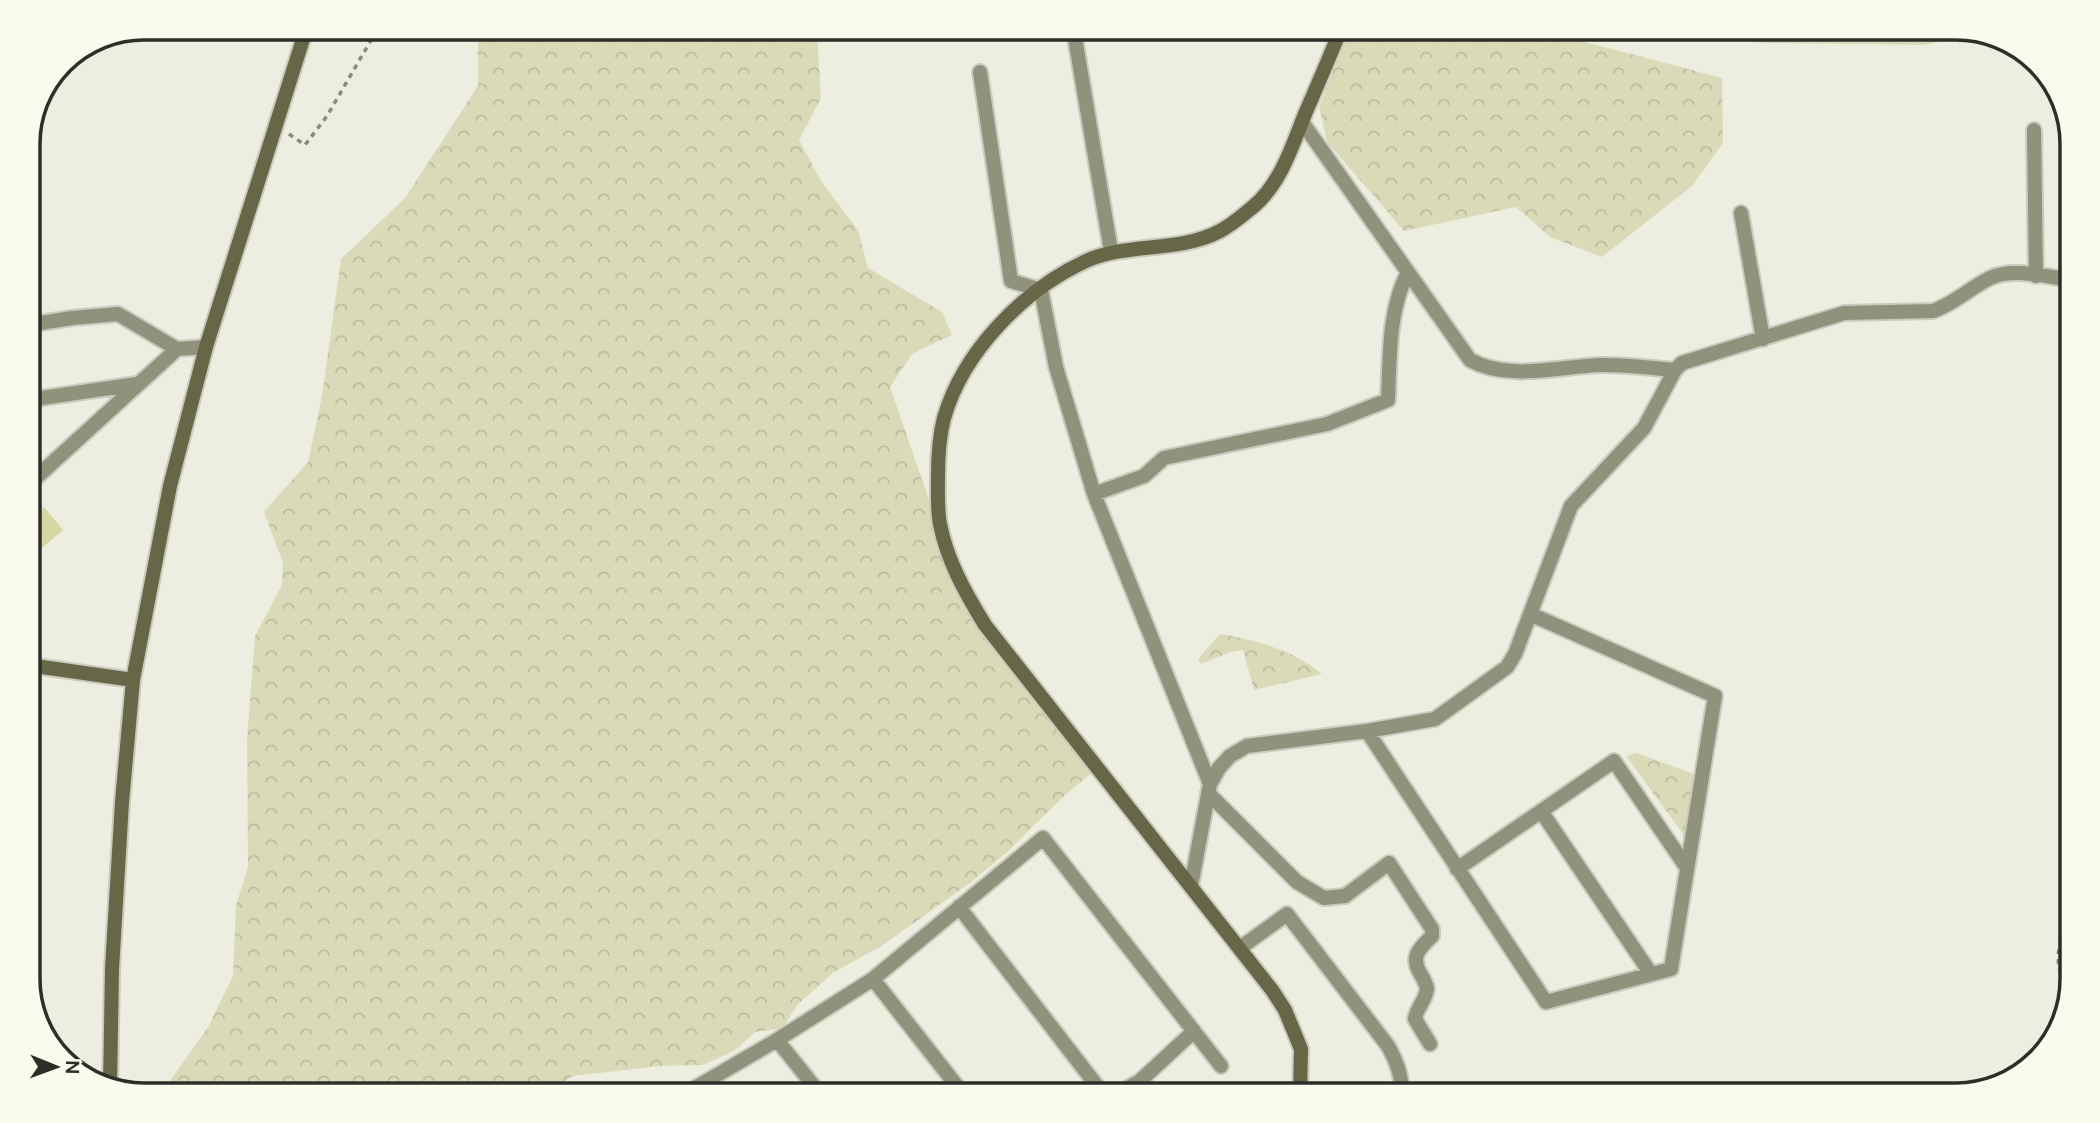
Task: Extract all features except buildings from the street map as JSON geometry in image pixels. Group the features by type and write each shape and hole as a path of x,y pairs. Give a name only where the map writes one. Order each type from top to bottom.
{"street":[{"path":"110,1076 112,969 122,802 133,680 170,486 206,347 303,40"},
{"path":"1075,40 1111,251"},
{"path":"1300,1083 1301,1049 1286,1010 985,625 964,591 939,523 938,454 943,420 966,368 983,343 1007,316 1041,289 1085,262 1111,251 1195,240 1219,232 1257,204 1287,159 1336,40"},
{"path":"980,72 1011,281 1041,289"},
{"path":"1302,122 1470,360 1481,366 1504,370 1537,371 1601,365 1675,370"},
{"path":"2034,130 2036,276"},
{"path":"1741,213 1763,339"},
{"path":"1094,494 1144,476 1164,458 1327,425 1388,400 1393,318 1400,288 1408,272"},
{"path":"1191,886 1209,788 1219,768 1230,756 1247,747 1435,719 1507,667 1515,654 1571,506 1644,428 1675,370 1682,363 1844,313 1933,311 1946,307 1989,279 2000,275 2010,273 2060,279"},
{"path":"1041,289 1056,367 1094,494 1209,788 1297,882 1324,898 1345,896 1389,863 1432,929 1432,936 1417,951 1415,957 1415,965 1427,985 1415,1019 1430,1044"},
{"path":"40,323 72,317 118,314 177,349 206,347"},
{"path":"40,474 177,349"},
{"path":"40,398 139,384"},
{"path":"1367,731 1546,1002 1671,969 1715,696 1530,614"},
{"path":"40,667 133,680"},
{"path":"1457,869 1614,761 1687,868"},
{"path":"1541,811 1651,974"},
{"path":"703,1083 873,979 1043,838 1221,1066"},
{"path":"959,907 1095,1083"},
{"path":"1240,948 1287,914 1388,1046 1397,1062 1402,1083"},
{"path":"873,979 955,1083"},
{"path":"1136,1083 1194,1031"},
{"path":"777,1040 811,1083"}],"path":[{"path":"276,125 305,145 327,116 371,40"},
{"path":"2060,942 2057,950 2060,973"}],"green space":[{"path":"478,40 817,40 821,98 799,140 821,181 858,230 868,268 942,312 952,335 913,353 890,387 946,549 971,604 1095,770 970,883 880,947 834,972 797,1005 783,1028 755,1032 734,1051 703,1065 660,1066 573,1076 562,1083 168,1083 208,1027 233,976 236,905 248,867 247,738 255,636 282,585 283,563 264,512 308,462 322,396 341,259 405,198 478,86"},
{"path":"1345,40 1578,40 1722,78 1723,143 1692,186 1602,257 1550,237 1516,207 1404,231 1327,142 1319,107"},
{"path":"1723,40 1949,40 1923,45"},
{"path":"1220,634 1274,647 1299,658 1322,674 1254,690 1243,650 1230,652 1201,664 1198,659"},
{"path":"1637,753 1702,777 1691,845 1626,756"}]}
